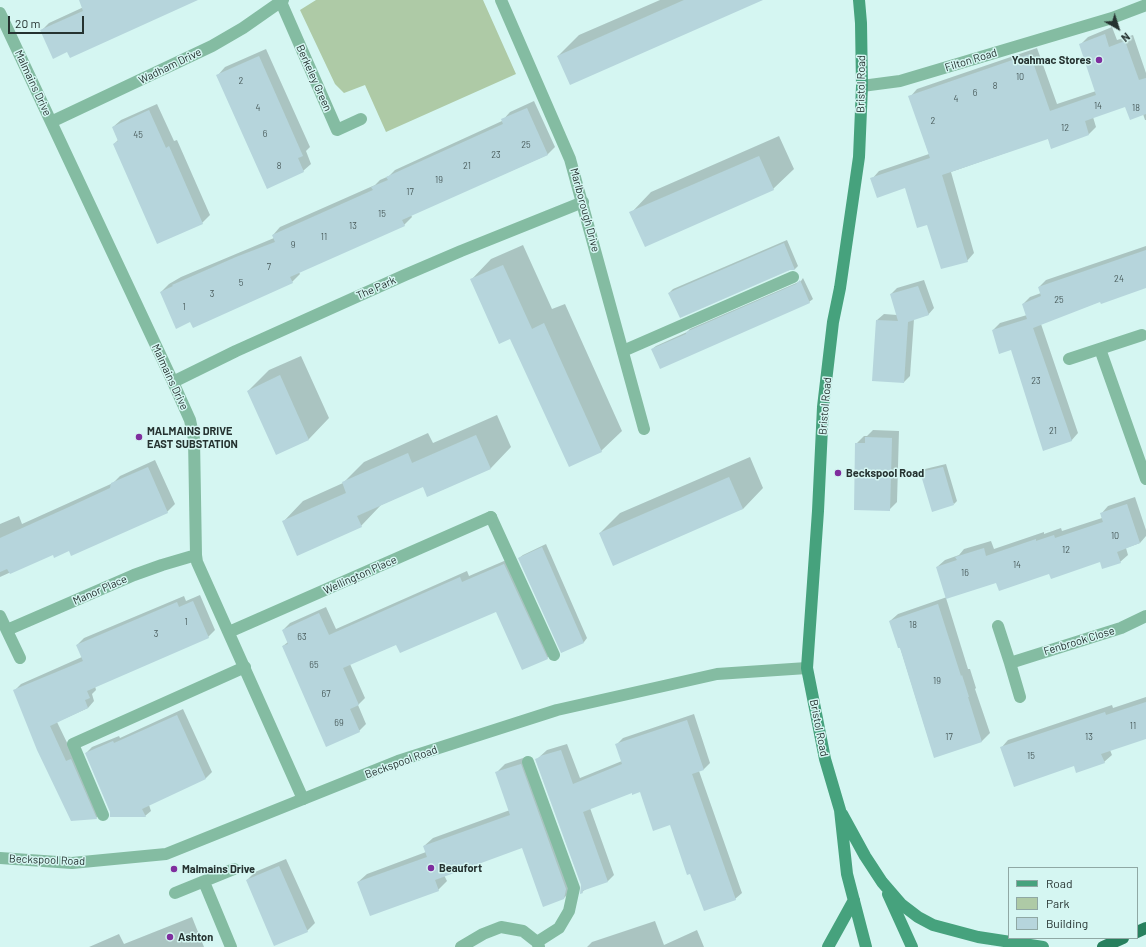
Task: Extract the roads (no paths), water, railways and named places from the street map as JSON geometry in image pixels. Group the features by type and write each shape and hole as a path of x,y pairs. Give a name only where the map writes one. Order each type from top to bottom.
{"highway":[{"path":"1103,947 1121,939"}],"main road":[{"name":"Bristol Road","path":"860,0 862,86 859,157 834,322 823,407 818,511 807,668 825,759 840,810 845,861 866,947"},
{"name":"Bristol Road","path":"840,810 865,856 882,882"},
{"path":"882,882 912,947"},
{"path":"882,882 901,904 918,917 933,925 978,937 1043,947"},
{"path":"828,947 854,900"}],"street":[{"name":"Marlborough Drive","path":"501,0 570,159 644,429"},
{"name":"Berkeley Green","path":"282,1 337,130 361,119"},
{"name":"Wadham Drive","path":"51,122 212,46 243,28 282,1"},
{"name":"Filton Road","path":"862,86 900,81 1112,18 1146,5"},
{"name":"Malmains Drive","path":"0,13 190,420 193,433 196,555 199,568 303,799"},
{"name":"The Park","path":"173,382 236,351 405,275 583,202"},
{"path":"623,350 793,277"},
{"path":"1069,359 1142,335"},
{"path":"1100,348 1146,479"},
{"name":"Wellington Place","path":"229,632 491,517 554,654"},
{"name":"Manor Place","path":"7,630 134,575 196,555"},
{"path":"0,616 20,658"},
{"name":"Fenbrook Close","path":"1010,663 1121,628 1146,616"},
{"path":"998,626 1020,697"},
{"path":"103,815 73,744 244,667"},
{"name":"Beckspool Road","path":"0,858 72,863 166,854 398,761 557,710 718,674 807,668"},
{"path":"461,947 483,934 501,927 523,931 538,945 559,928 568,912 574,888 528,762"},
{"path":"175,893 234,869"},
{"path":"204,882 231,947"}],"place":[{"name":"Yoahmac Stores","path":"1099,60"},
{"name":"MALMAINS DRIVE EAST SUBSTATION","path":"139,437"},
{"name":"Beckspool Road","path":"838,473"},
{"name":"Beaufort","path":"431,868"},
{"name":"Malmains Drive","path":"174,869"},
{"name":"Ashton","path":"170,937"}]}
